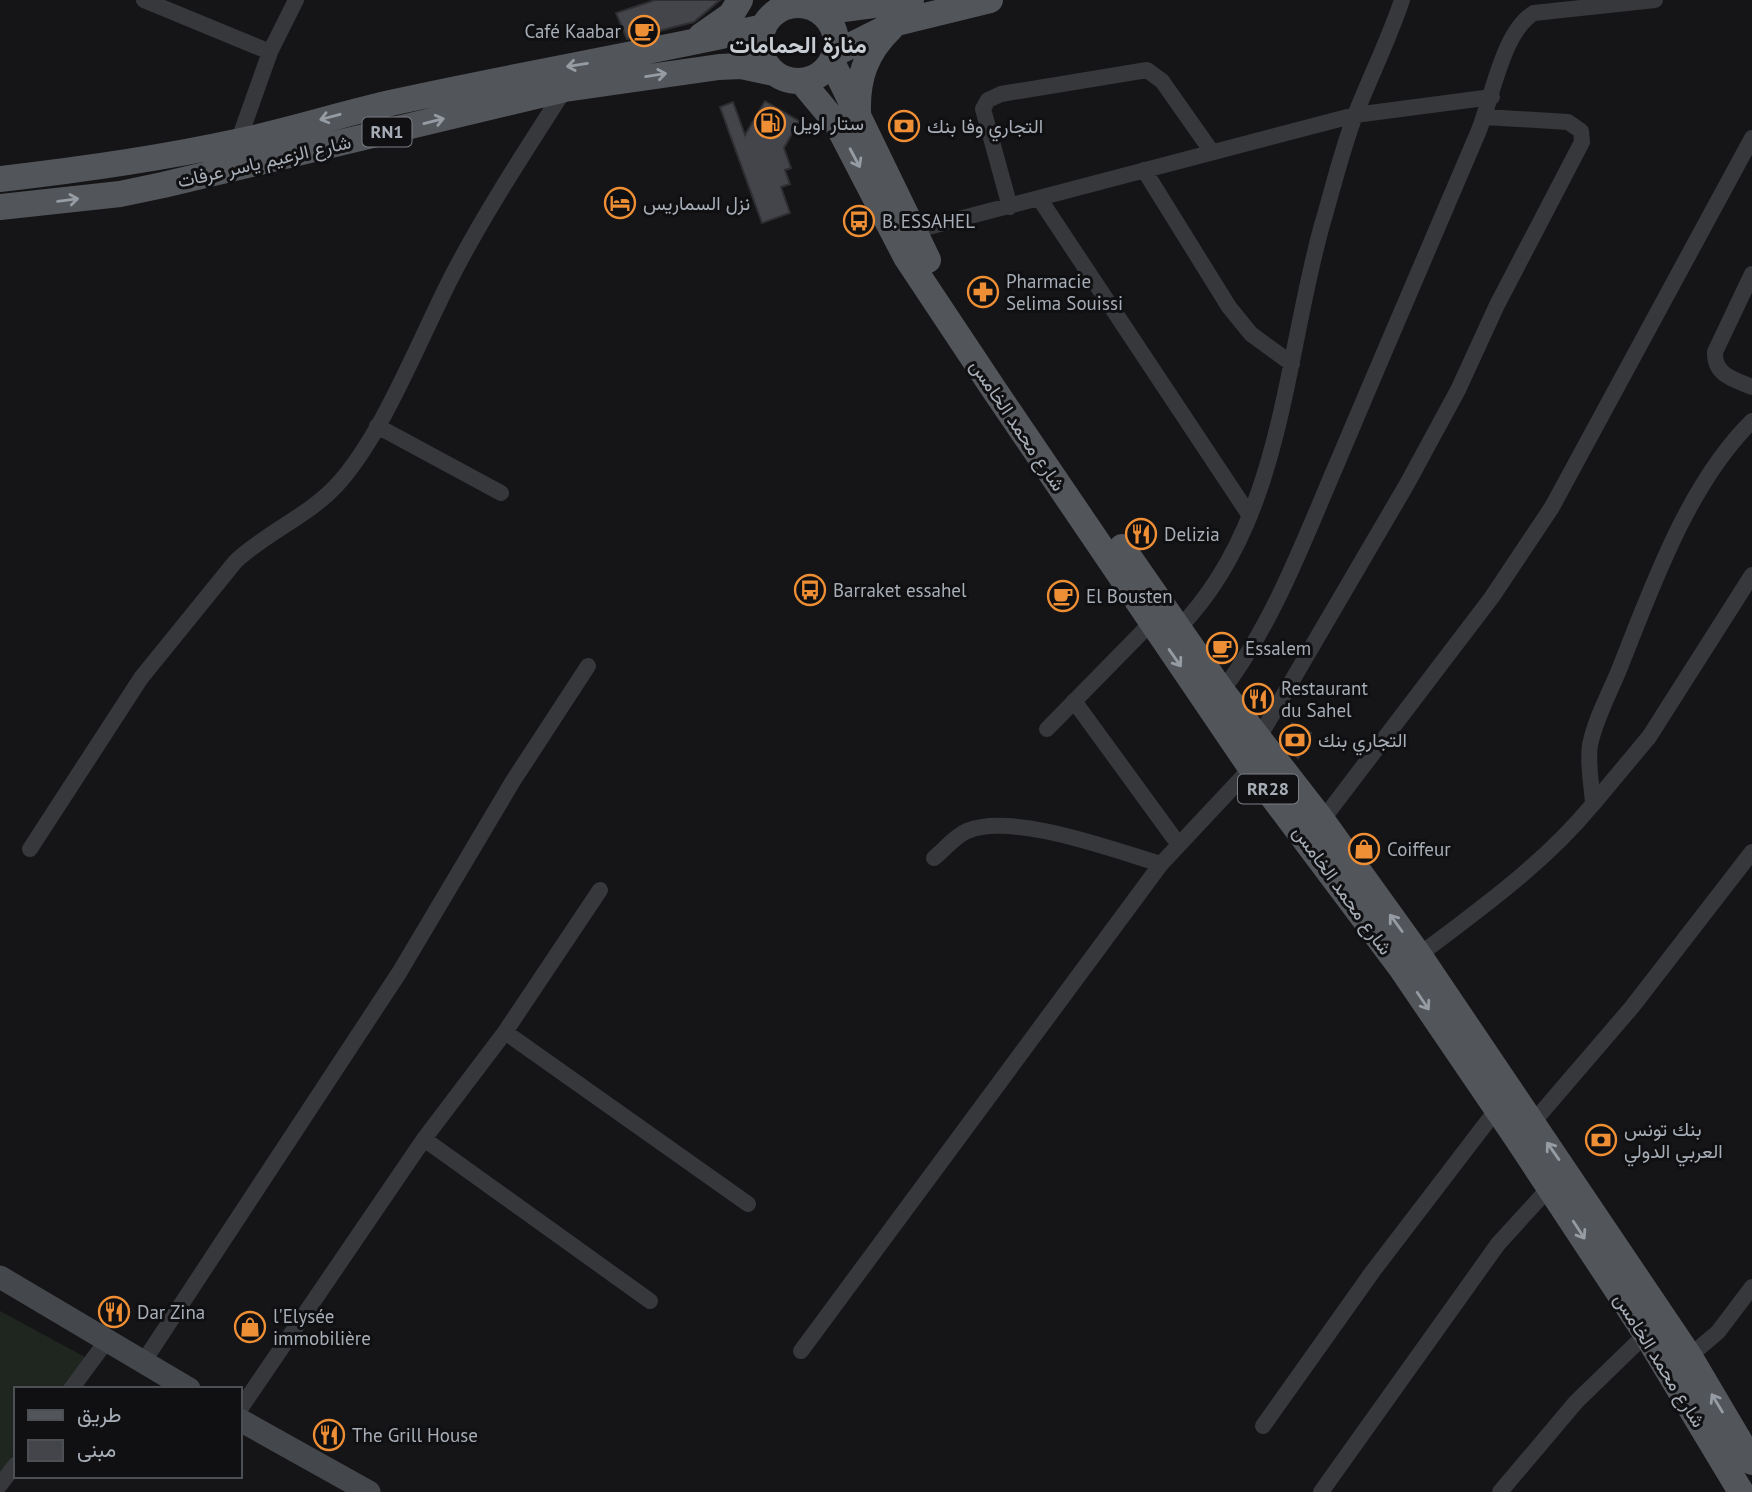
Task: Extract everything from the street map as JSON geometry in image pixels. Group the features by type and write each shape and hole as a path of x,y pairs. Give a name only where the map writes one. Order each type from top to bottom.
{"main road":[{"path":"683,45 709,33 731,15 740,0"},
{"name":"RN1","path":"768,14 796,5 911,0"},
{"path":"802,82 825,72 834,57 896,23 990,0"},
{"path":"811,6 834,30 834,57"},
{"path":"768,14 761,52 774,73"},
{"name":"شارع الزعيم ياسر عرفات","path":"0,179 139,161 238,142 385,104 683,45 768,14"},
{"path":"859,118 857,91 863,65 877,42 896,23"},
{"name":"شارع محمد الخامس","path":"834,57 859,118 939,282 1178,629 1258,738 1314,830 1410,962 1526,1131 1679,1364 1752,1462"},
{"name":"شارع الزعيم ياسر عرفات","path":"2,213 163,186 565,89 719,66 741,66 774,73"},
{"name":"RN1","path":"774,73 788,80 802,82"},
{"name":"شارع محمد الخامس","path":"802,82 837,124 906,257 1151,623 1251,768 1314,830"},
{"name":"شارع محمد الخامس","path":"1410,962 1497,1109 1526,1131 1550,1187 1646,1334 1679,1364 1741,1492"},
{"path":"0,1277 186,1387"},
{"path":"242,1421 369,1492"}],"street":[{"path":"144,0 270,52"},
{"path":"238,142 270,52 296,0"},
{"path":"1178,629 1211,592 1250,516 1292,365 1306,286 1355,115 1402,0"},
{"path":"1222,691 1254,646 1282,590 1485,117 1511,36 1522,19 1549,9 1656,0"},
{"path":"1010,207 984,109 988,100 1001,94 1147,70 1162,81 1212,152"},
{"path":"30,849 141,678 235,562 252,546 337,485 377,426 453,273 565,89"},
{"path":"914,231 1355,115 1492,97"},
{"path":"1258,738 1407,484 1458,390 1497,305 1582,142 1581,131 1568,121 1485,117"},
{"path":"1314,830 1492,597 1552,508 1752,138"},
{"path":"1144,170 1229,307 1251,334 1292,365"},
{"path":"1039,198 1250,516"},
{"path":"1752,274 1715,352 1714,361 1717,369 1726,376 1752,387"},
{"path":"1594,804 1589,759 1592,736 1636,628 1700,487 1752,421"},
{"path":"377,426 501,493"},
{"path":"1410,962 1537,864 1568,835 1649,737 1752,575"},
{"path":"1047,729 1151,623"},
{"path":"145,1362 399,973 498,805 588,666"},
{"path":"1074,701 1179,845"},
{"path":"801,1351 1161,864 1251,768"},
{"path":"934,858 963,832 996,825 1037,830 1161,864"},
{"path":"1526,1131 1632,1007 1752,852"},
{"path":"242,1406 424,1139 505,1032 600,890"},
{"path":"505,1032 748,1204"},
{"path":"1264,1426 1373,1271 1497,1109"},
{"path":"424,1139 650,1301"},
{"path":"1321,1492 1498,1244 1550,1187"},
{"path":"1679,1364 1728,1321 1752,1287"},
{"path":"1500,1492 1576,1402 1646,1334"},
{"path":"72,1387 108,1339"},
{"path":"0,1485 14,1467"}],"shaded area":[{"path":"0,1311 85,1357 63,1387 14,1387 14,1454 0,1472"}],"building":[{"name":"Café Kaabar","path":"655,0 720,0 694,22 627,39 616,13"},
{"path":"765,101 799,121 784,148 791,168 785,170 790,184 781,187 790,213 762,223 720,107 733,102 745,135"},
{"name":"التجاري بنك","path":"1292,723 1311,733 1298,758 1282,743"}],"place":[{"name":"Café Kaabar","path":"644,31"},
{"name":"ستار اويل","path":"770,123"},
{"name":"التجاري وفا بنك","path":"904,126"},
{"name":"نزل السماريس","path":"620,203"},
{"name":"B. ESSAHEL","path":"859,221"},
{"name":"Pharmacie Selima Souissi","path":"983,292"},
{"name":"Delizia","path":"1141,534"},
{"name":"Barraket essahel","path":"810,590"},
{"name":"El Bousten","path":"1063,596"},
{"name":"Essalem","path":"1222,648"},
{"name":"Restaurant du Sahel","path":"1258,699"},
{"name":"التجاري بنك","path":"1295,740"},
{"name":"Coiffeur","path":"1364,849"},
{"name":"بنك تونس العربي الدولي","path":"1601,1140"},
{"name":"Dar Zina","path":"114,1312"},
{"name":"l'Elysée immobilière","path":"250,1327"},
{"name":"The Grill House","path":"329,1435"}],"district":[{"name":"منارة الحمامات","path":"798,45"}]}
